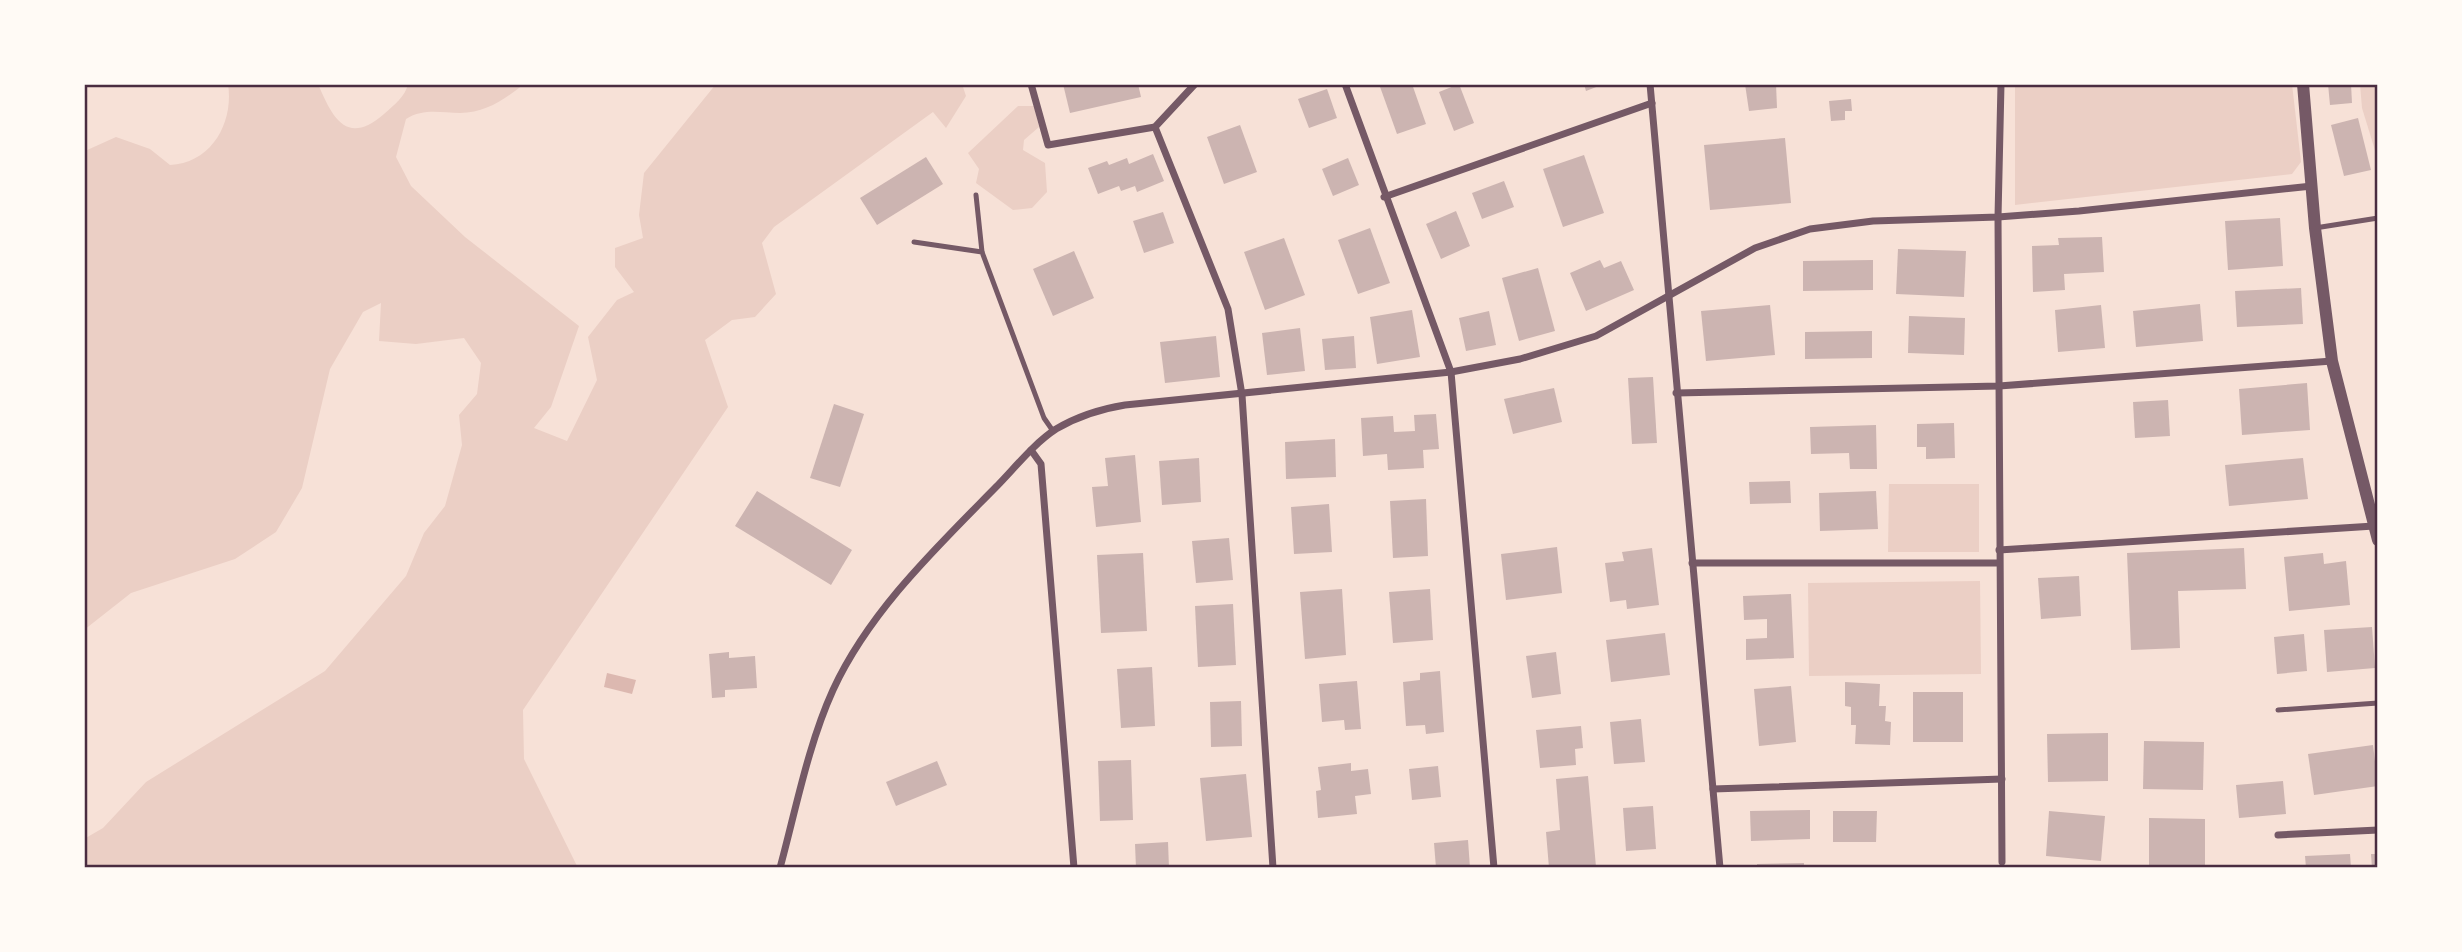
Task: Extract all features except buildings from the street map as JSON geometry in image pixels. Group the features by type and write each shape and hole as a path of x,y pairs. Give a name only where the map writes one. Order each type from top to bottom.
{"street":[{"path":"1031,84 1048,145 1155,127 1195,84"},
{"path":"1345,84 1384,197 1451,372 1494,868"},
{"path":"1650,84 1720,868"},
{"path":"2001,84 1998,218 2002,862"},
{"path":"2303,84 2315,228 2333,361 2378,540"},
{"path":"1384,197 1652,103"},
{"path":"1155,127 1228,309 1242,396 1273,868"},
{"path":"780,868 814,745 833,691 856,649 911,575 1031,450 1054,431 1100,410 1451,372 1520,359 1596,336 1755,248 1810,229 1910,218 1998,218 2313,186"},
{"path":"1676,393 1999,386 2333,361"},
{"path":"1031,450 1041,464 1074,868"},
{"path":"1999,550 2374,526"},
{"path":"1692,563 1999,564"},
{"path":"1713,789 2002,779"},
{"path":"2278,835 2378,830"}],"lane":[{"path":"975,195 982,252 1044,418 1054,431"},
{"path":"2315,228 2378,218"},
{"path":"914,242 982,252"},
{"path":"2278,710 2378,703"}],"shaded area":[{"path":"228,84 318,84 336,117 351,128 360,128 395,104 408,84 524,84 502,100 478,111 426,112 406,119 396,157 411,186 465,237 579,326 551,407 534,428 567,441 597,380 588,337 617,300 634,292 615,267 615,248 643,238 639,215 644,173 716,84 962,84 966,96 946,128 933,112 774,227 762,243 776,294 755,317 732,320 705,340 728,407 523,710 524,759 578,868 84,868 84,839 103,828 146,782 325,671 406,576 424,533 445,506 462,445 459,415 477,394 481,363 464,338 416,344 379,341 381,303 363,312 330,369 302,488 276,532 235,559 131,593 84,630 85,151 116,137 150,149 170,165 185,163 198,157 217,138 223,126 229,98"},
{"path":"2015,84 2292,84 2301,162 2292,174 2015,205"},
{"path":"2360,84 2378,84 2378,160 2362,108"},
{"path":"1018,106 1034,106 1039,127 1024,140 1023,150 1045,163 1047,192 1032,208 1013,210 976,183 979,169 968,153"},
{"path":"1889,484 1979,484 1979,552 1888,552"},
{"path":"1980,581 1981,674 1809,676 1808,583"},
{"path":"607,673 636,680 632,694 604,687"}]}
